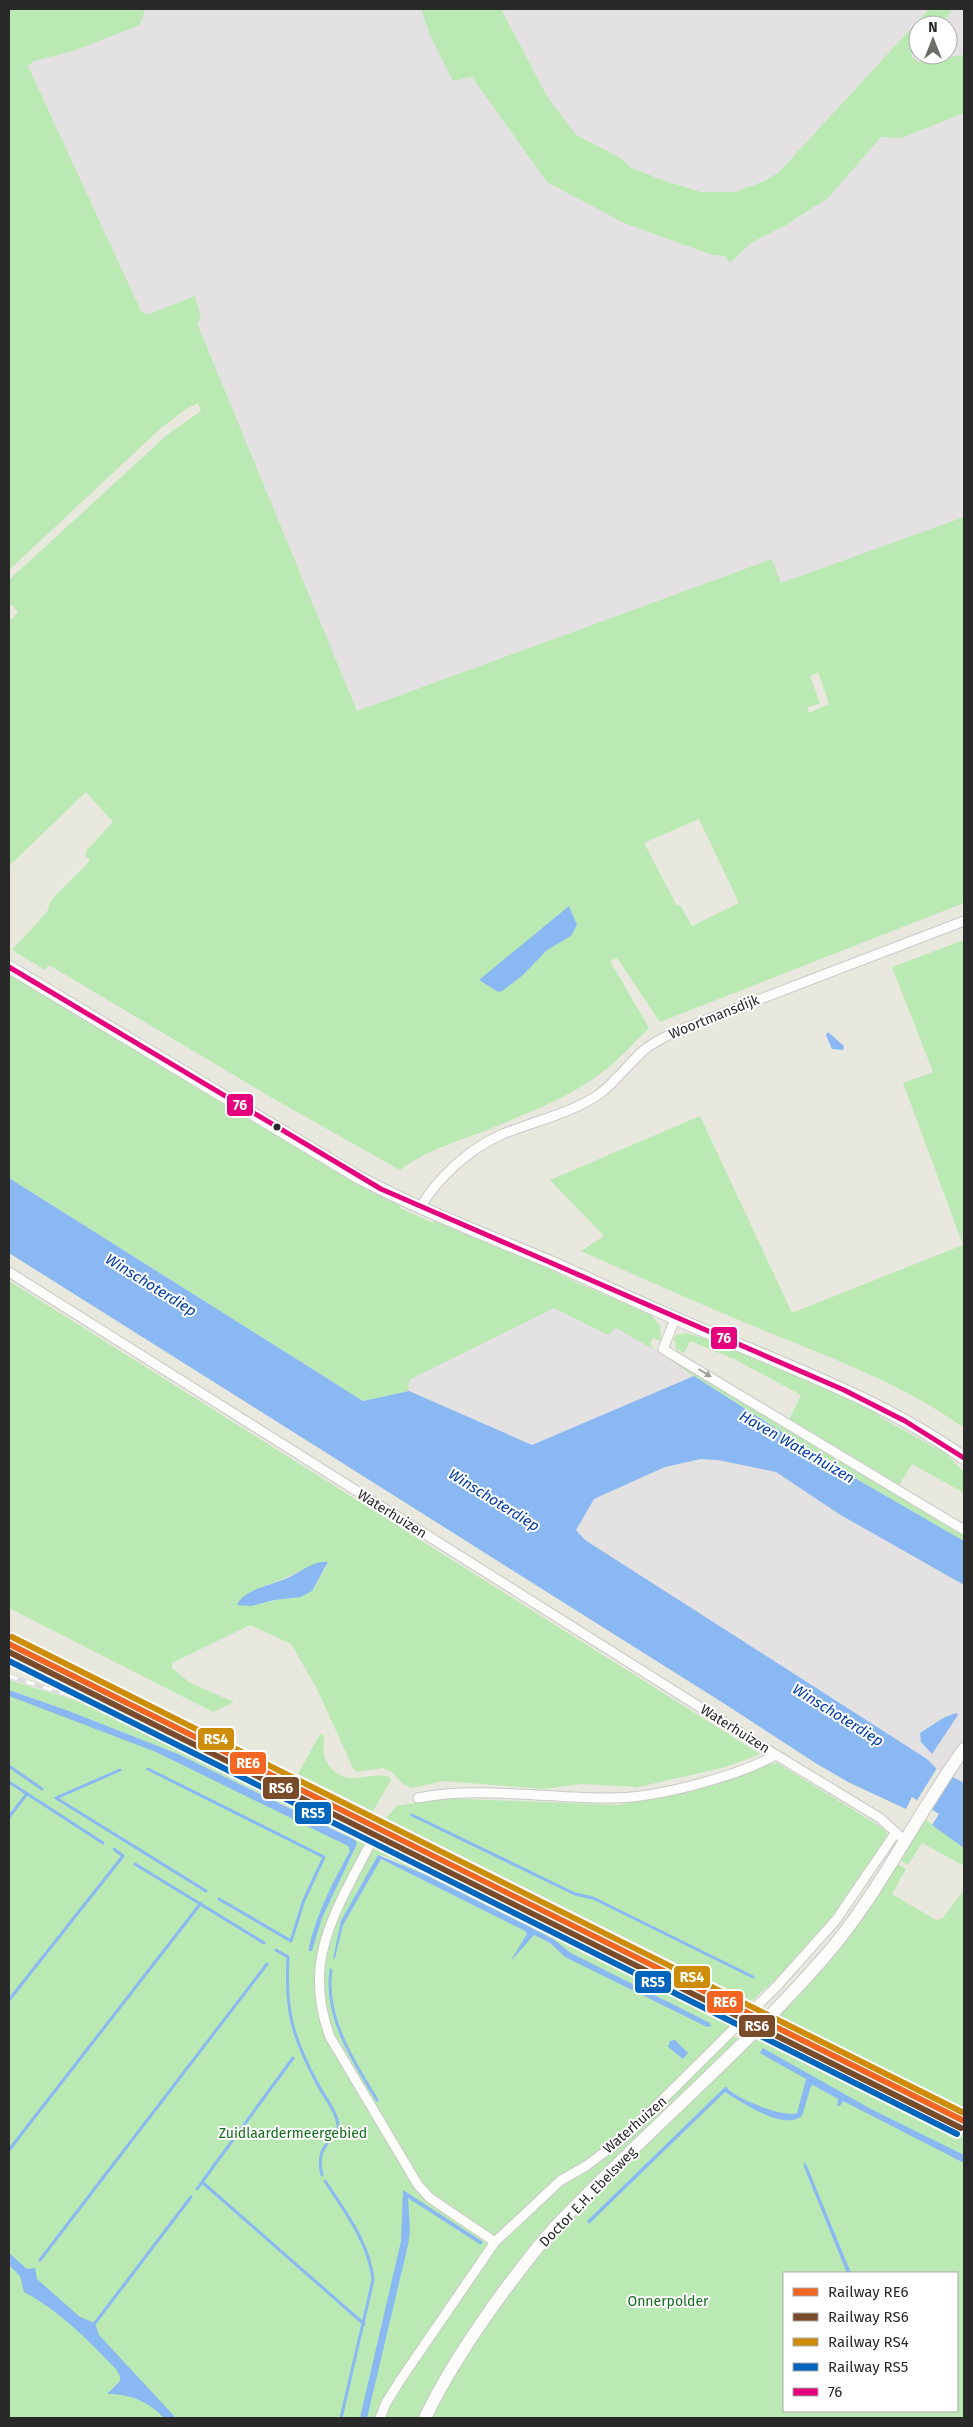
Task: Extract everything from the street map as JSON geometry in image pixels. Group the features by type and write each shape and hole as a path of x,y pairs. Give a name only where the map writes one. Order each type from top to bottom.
{"main road":[{"path":"9,967 358,1177 420,1208 862,1397 909,1422 964,1458"},
{"name":"Waterhuizen","path":"742,2045 822,1960 881,1881 901,1837 925,1807 964,1749"},
{"name":"Doctor E.H. Ebelsweg","path":"425,2418 443,2381 491,2309 559,2223 742,2045"}],"street":[{"name":"Woortmansdijk","path":"420,1208 436,1184 478,1147 502,1134 574,1109 599,1094 644,1050 659,1040 677,1031 964,921"},
{"name":"Waterhuizen","path":"9,1272 776,1755 880,1818 901,1837 836,1920 778,1986 626,2136 586,2166 560,2181 495,2242 406,2372 386,2403 380,2418"},
{"path":"676,1319 663,1349 964,1530"},
{"name":"Waterhuizen","path":"418,1798 450,1793 600,1798 641,1796 678,1788 740,1770 776,1755"},
{"path":"368,1848 326,1933 319,1964 323,2018 330,2036 418,2186 430,2198 495,2242"}],"shaded area":[{"path":"145,9 421,9 430,35 472,77 547,182 624,223 712,255 725,256 731,263 751,243 784,226 828,198 881,137 902,138 964,113 964,517 780,584 772,559 357,711 197,323 201,319 195,296 147,315 141,311 28,66 34,61 73,51 140,25"},
{"path":"501,9 929,9 923,15 908,15 908,32 779,172 765,181 735,192 701,192 659,179 630,167 619,157 572,132 548,98"},
{"path":"954,9 964,9 964,55 958,56 958,15 948,15"},
{"path":"564,1298 614,1324 964,1536 964,1802 556,1547 533,1450 391,1387"}],"green space":[{"path":"9,9 145,9 140,25 73,51 34,61 28,66 141,311 147,315 195,296 201,319 197,323 357,711 772,559 781,583 964,517 964,903 660,1022 617,958 610,961 649,1028 629,1048 601,1074 568,1094 543,1107 433,1151 400,1170 274,1099 49,965 45,970 12,950 47,912 50,902 56,895 90,861 85,855 87,850 113,822 86,792 9,866 9,622 18,612 9,602 9,580 167,435 201,411 198,403 186,409 161,428 9,570","holes":["818,672 829,704 809,713 807,708 820,703 810,676","699,819 739,903 692,926 680,905 677,906 644,843"]},
{"path":"421,9 501,9 548,98 576,135 619,157 630,167 659,179 701,192 735,192 765,181 779,172 908,32 908,65 958,65 958,56 964,55 964,113 902,138 881,137 828,198 784,226 751,243 730,263 725,256 712,255 624,223 547,182 472,77 453,81 430,35"},
{"path":"929,9 954,9 948,15 923,15"},
{"path":"964,940 964,1428 941,1412 892,1385 581,1251 604,1236 550,1180 700,1116 792,1313 963,1245 903,1083 933,1072 892,967"},
{"path":"9,972 264,1125 329,1168 400,1206 400,1208 433,1223 434,1221 525,1256 573,1281 651,1315 660,1326 661,1339 659,1341 653,1338 650,1344 653,1346 651,1348 616,1328 608,1335 554,1308 411,1379 408,1384 409,1391 363,1401 9,1178"},
{"path":"9,1281 760,1754 726,1767 638,1787 580,1784 544,1789 443,1781 412,1788 403,1784 392,1772 383,1768 357,1772 353,1768 316,1687 291,1644 250,1625 172,1663 172,1668 190,1683 234,1702 213,1712 9,1608","holes":["324,1562 327,1566 312,1591 301,1597 251,1606 239,1600 262,1587"]},
{"path":"686,1333 717,1342 868,1407 882,1418 946,1454 964,1472 964,1493 912,1464 898,1487 789,1420 801,1395 734,1359 690,1341 684,1353 676,1349 674,1339 676,1335"},
{"path":"669,1355 964,1533 964,1541 846,1473 667,1358"},
{"name":"Zuidlaardermeergebied","path":"9,1680 103,1709 220,1755 717,2001 715,2005 736,2015 741,2015 726,2033 748,2043 765,2027 770,2028 964,2125 964,2418 9,2418 9,1694 144,1743 356,1847 357,1844 342,1833 178,1754 69,1711 9,1690","holes":["378,1855 385,1856 553,1939 570,1953 710,2023 561,1953 550,1943 377,1857"]},
{"path":"320,1734 323,1734 324,1737 326,1761 341,1776 348,1778 389,1777 391,1780 373,1811 298,1774"},
{"path":"777,1763 883,1828 887,1833 887,1839 846,1900 782,1973 752,2001 386,1818 397,1806 443,1798 619,1805 666,1795 729,1778 768,1764"},
{"path":"925,1819 964,1848 964,1866 922,1843 908,1865 902,1861 901,1857"},
{"path":"899,1865 906,1869 892,1894 936,1920 942,1919 964,1890 964,2110 775,2015 896,1866"}],"water":[{"path":"569,906 577,925 571,936 547,950 523,975 502,991 498,992 479,980"},
{"path":"828,1032 844,1046 843,1050 832,1049 826,1035"},
{"path":"9,1178 363,1401 409,1391 532,1445 694,1376 846,1473 964,1541 964,1585 839,1514 776,1472 718,1460 701,1459 665,1467 594,1499 576,1530 585,1540 927,1759 936,1768 964,1783 964,1848 932,1825 939,1814 912,1797 906,1809 848,1782 817,1764 9,1253"},
{"path":"328,1562 312,1591 301,1597 275,1600 251,1606 237,1605 245,1595 251,1592 290,1577 311,1565"},
{"path":"9,1690 69,1711 178,1754 355,1840 357,1844 322,1918 312,1951 309,1951 309,1947 316,1922 350,1851 348,1846 156,1752 9,1696"},
{"path":"956,1713 958,1715 932,1754 921,1742 920,1733 945,1717"},
{"path":"378,1855 426,1875 522,1923 553,1939 571,1953 710,2023 711,2026 707,2027 565,1957 550,1943 534,1935 510,1962 527,1934 525,1931 381,1859 343,1925 335,1958 333,1959 341,1921"},
{"path":"675,2040 688,2053 683,2059 668,2047 670,2041"},
{"path":"763,2048 871,2109 964,2155 964,2163 843,2101 840,2106 837,2106 838,2099 813,2085 811,2086 802,2116 794,2120 773,2118 725,2092 589,2224 587,2221 725,2087 743,2099 773,2111 797,2113 806,2079 760,2053"},
{"path":"804,2162 851,2272 847,2272 804,2167"},
{"path":"403,2190 483,2242 481,2245 408,2198 410,2230 408,2245 367,2418 360,2418 401,2241"},
{"path":"9,2253 27,2269 35,2268 37,2279 80,2317 95,2323 99,2335 176,2418 164,2418 152,2407 131,2397 107,2394 120,2381 120,2376 116,2369 62,2317 24,2292 20,2276 9,2265"}],"pier":[{"path":"937,1768 952,1778 931,1811 916,1802"}],"waterway":[{"path":"9,1766 42,1789"},
{"path":"148,1769 324,1857 304,1900 291,1941 219,1899"},
{"path":"120,1770 56,1798 206,1891"},
{"path":"9,1782 103,1843"},
{"path":"9,1817 26,1795"},
{"path":"412,1815 575,1894 593,1898 753,1977"},
{"path":"9,2000 123,1856 114,1849"},
{"path":"135,1864 264,1943"},
{"path":"9,2150 201,1903"},
{"path":"276,1950 288,1957 289,2008 296,2036 308,2066 337,2119 338,2129 336,2134 324,2148 321,2155 322,2175"},
{"path":"40,2260 267,1964"},
{"path":"331,1970 330,1988 336,2022 350,2055 377,2100"},
{"path":"293,2058 202,2182 364,2324"},
{"path":"325,2181 361,2240 371,2266 373,2280 341,2418"},
{"path":"197,2189 202,2182"},
{"path":"95,2323 191,2197"}],"railway":[{"path":"9,1676 118,1711 228,1754"}],"rail line":[{"name":"RS4","path":"12,1637 964,2113"},
{"name":"RE6","path":"9,1644 964,2121"},
{"name":"RS6","path":"9,1652 961,2128"},
{"name":"RS5","path":"9,1661 957,2134"}],"transit line":[{"name":"76","path":"9,967 381,1189 844,1390 905,1421 964,1458"}],"water label":[{"name":"Winschoterdiep","path":"151,1285"},
{"name":"Haven Waterhuizen","path":"797,1447"},
{"name":"Winschoterdiep","path":"494,1500"},
{"name":"Winschoterdiep","path":"838,1715"}],"park label":[{"name":"Onnerpolder","path":"668,2301"}]}
